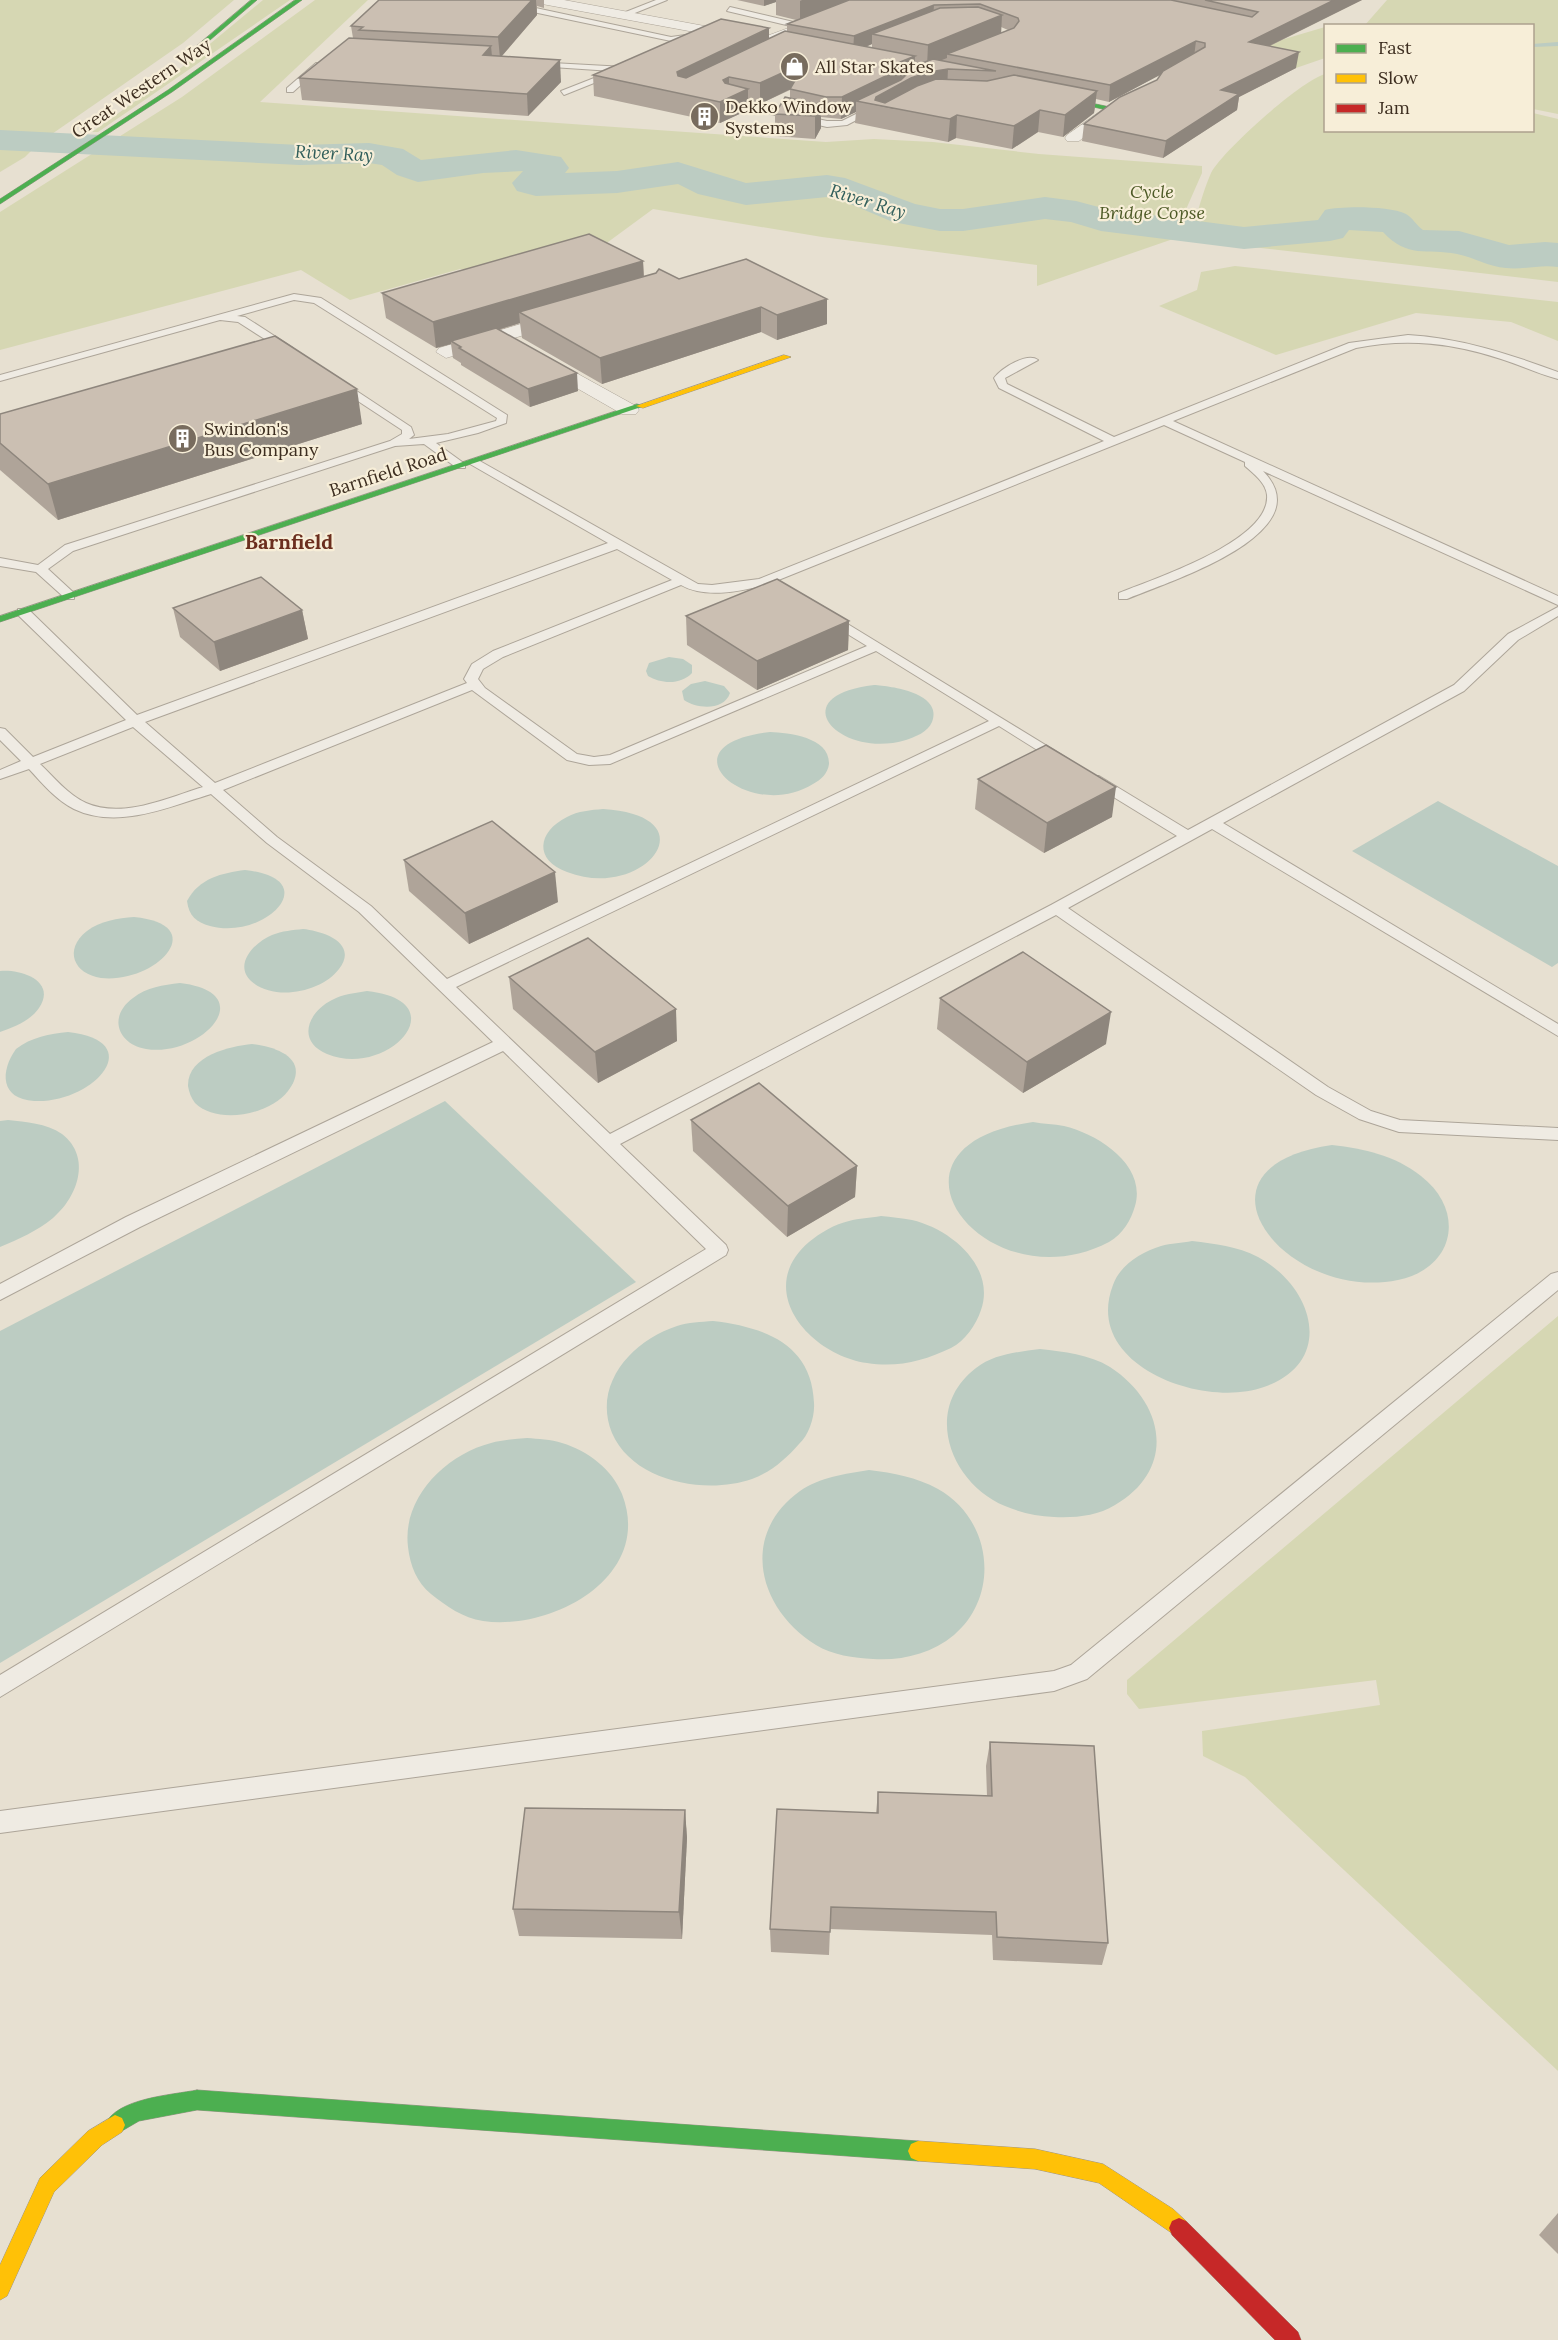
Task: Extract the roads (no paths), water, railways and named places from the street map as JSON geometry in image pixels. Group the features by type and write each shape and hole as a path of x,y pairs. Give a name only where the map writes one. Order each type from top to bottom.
{"street":[{"name":"Great Western Way","path":"184,58 254,0"},
{"name":"Great Western Way","path":"0,202 108,133 299,0"},
{"path":"543,0 788,45"},
{"path":"765,41 799,26 875,0"},
{"path":"1073,138 1112,109 1149,91 1152,86"},
{"path":"1037,94 1112,109"},
{"path":"446,352 586,311"},
{"path":"500,336 629,410"},
{"name":"Barnfield Road","path":"0,619 787,357"},
{"path":"0,2289 47,2185 95,2138 135,2112 197,2100 1035,2158 1104,2174 1166,2216 1254,2301 1290,2340"}],"lane":[{"path":"622,15 663,0"},
{"path":"517,6 671,39 713,31"},
{"path":"730,9 799,26"},
{"path":"667,48 681,38"},
{"path":"290,90 324,61"},
{"path":"531,64 625,69"},
{"path":"564,93 635,64"},
{"path":"730,102 827,124 844,123 885,103"},
{"path":"0,378 294,297 317,300 503,417 500,423 453,438 428,442 394,443"},
{"path":"220,318 241,319 297,355 278,349 264,350"},
{"path":"428,442 618,544 681,581 695,588 712,589 768,579 1353,345 1380,338 1429,337 1451,340 1484,349 1558,376"},
{"path":"1033,360 1006,371 999,378 1004,386 1113,441"},
{"path":"40,569 69,548 394,443 408,435 407,429 330,378"},
{"path":"1164,421 1558,601"},
{"path":"1123,596 1227,551 1251,535 1268,518 1274,498 1266,480 1239,455"},
{"path":"0,775 135,721 618,544"},
{"path":"0,562 40,569 70,596"},
{"path":"768,579 787,592"},
{"path":"681,581 498,654 477,667 471,679 480,691 572,756 586,762 600,762 616,758 877,646"},
{"path":"817,610 1188,837"},
{"path":"608,1143 1057,908 1459,688 1513,636 1558,611"},
{"path":"0,1687 719,1250 365,909 272,840 213,789 135,721 23,612"},
{"path":"0,732 60,792 80,806 104,812 138,812 168,805 213,789 475,684"},
{"path":"444,986 999,721"},
{"path":"1212,824 1558,1031"},
{"path":"1057,908 1322,1091 1365,1115 1399,1125 1558,1134"},
{"path":"0,1293 133,1222 504,1044"},
{"path":"0,1822 1054,1681 1079,1672 1558,1279"}],"waterway":[{"path":"1534,46 1558,44"},
{"name":"River Ray","path":"0,140 300,155 369,153 391,156 418,171 483,162 532,161 549,164 551,168 530,183 536,185 617,182 678,173 689,175 711,186 746,194 827,186 845,189 906,214 940,220 963,220 1045,208 1076,212 1101,220 1244,238 1330,230 1338,218 1394,222 1408,237 1419,241 1459,242 1507,257 1545,253 1558,255"}],"place":[{"name":"All Star Skates","path":"794,66"},
{"name":"Dekko Window Systems","path":"704,116"},
{"name":"Swindon's Bus Company","path":"183,438"}],"district":[{"name":"Barnfield","path":"289,541"}],"park label":[{"name":"Cycle Bridge Copse","path":"1152,201"}]}
